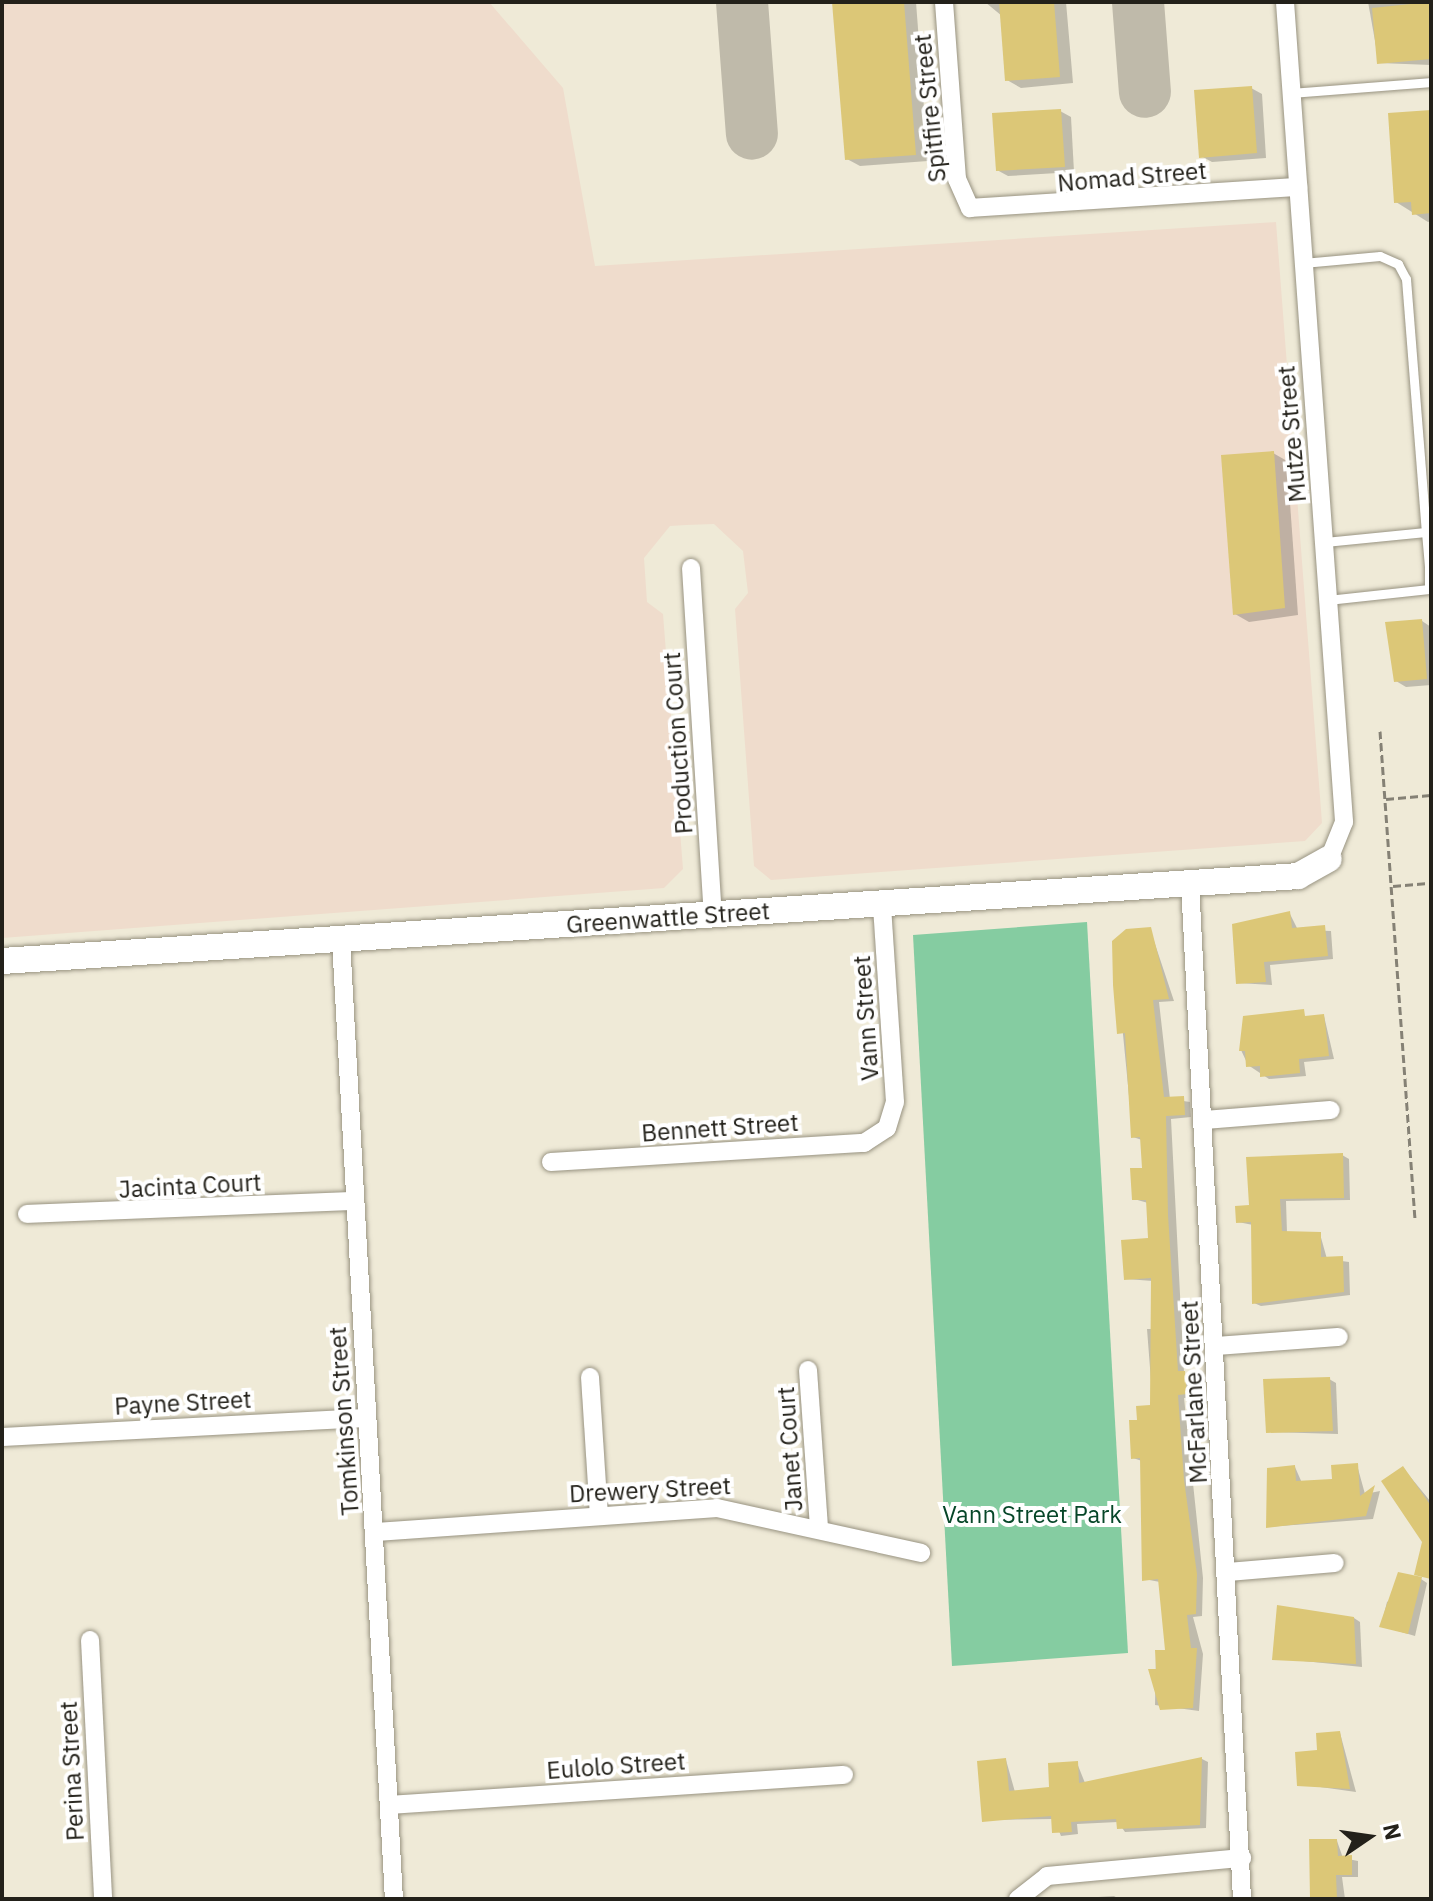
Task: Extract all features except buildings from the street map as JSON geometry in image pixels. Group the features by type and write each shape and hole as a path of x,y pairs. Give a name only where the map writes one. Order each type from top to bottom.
{"street":[{"name":"Spitfire Street","path":"944,2 957,179 970,208"},
{"name":"Mutze Street","path":"1285,2 1344,822 1329,859"},
{"name":"Nomad Street","path":"970,208 1298,187"},
{"name":"Production Court","path":"691,568 713,915"},
{"name":"Greenwattle Street","path":"2,961 1298,876 1329,859"},
{"name":"McFarlane Street","path":"1190,883 1228,1572 1242,1899"},
{"name":"Vann Street","path":"882,904 895,1102 887,1128"},
{"name":"Tomkinson Street","path":"341,940 394,1899"},
{"path":"1204,1120 1331,1110"},
{"name":"Bennett Street","path":"551,1162 864,1143 887,1128"},
{"name":"Jacinta Court","path":"27,1214 355,1201"},
{"path":"1215,1346 1339,1337"},
{"name":"Janet Court","path":"808,1370 819,1526"},
{"path":"590,1377 599,1515"},
{"name":"Payne Street","path":"2,1437 366,1418"},
{"name":"Drewery Street","path":"376,1532 717,1508 819,1526 921,1553"},
{"path":"1228,1572 1335,1563"},
{"name":"Perina Street","path":"90,1640 103,1899"},
{"name":"Eulolo Street","path":"390,1805 844,1775"},
{"path":"1018,1899 1047,1876 1242,1858"}],"lane":[{"path":"1292,93 1431,82"},
{"path":"1303,263 1380,256 1398,264 1406,279 1426,532 1430,590 1328,600"},
{"path":"1325,542 1426,532"}],"path":[{"path":"1380,731 1415,1221"},
{"path":"1386,799 1431,795"},
{"path":"1393,886 1431,883"}],"shaded area":[{"path":"2,2 489,2 563,88 595,266 1276,222 1322,823 1305,841 771,880 754,866 735,609 748,593 743,551 714,524 670,526 644,558 647,602 663,614 683,869 664,888 2,938"}],"green space":[{"name":"Vann Street Park","path":"1087,922 1128,1653 952,1666 913,935"}],"taxiway":[{"path":"742,2 752,134"},
{"path":"1138,2 1145,92"}]}
